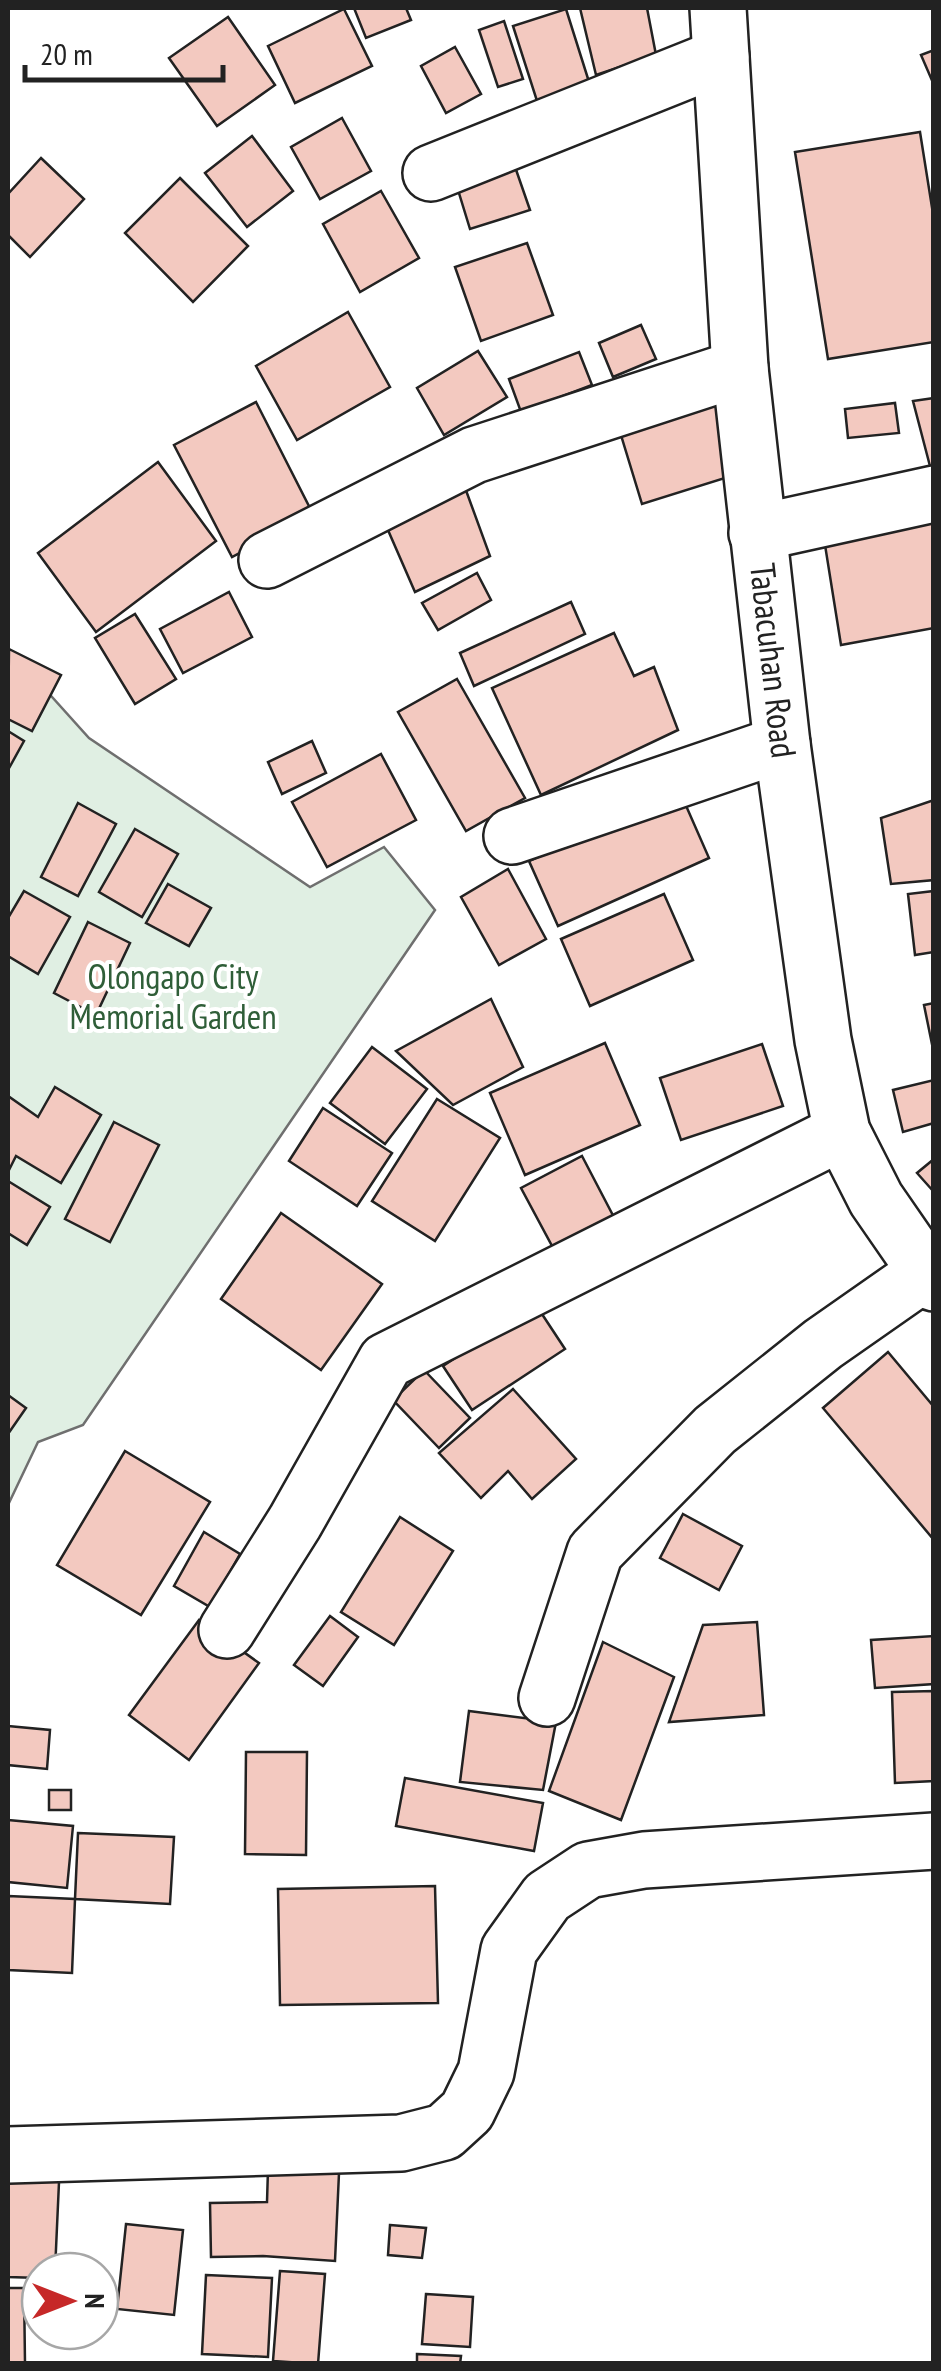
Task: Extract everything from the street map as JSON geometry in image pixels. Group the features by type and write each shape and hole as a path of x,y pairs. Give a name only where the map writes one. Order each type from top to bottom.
{"street":[{"path":"431,173 719,32"},
{"name":"Tabacuhan Road","path":"719,32 740,368 782,744 823,1040 842,1132 876,1199 930,1278"},
{"path":"267,560 474,455 740,368"},
{"path":"758,533 934,494"},
{"path":"512,836 782,744"},
{"path":"227,1630 295,1522 386,1361 842,1132"},
{"path":"547,1698 595,1552 715,1430 823,1344 930,1278"},
{"path":"8,2155 402,2143 444,2132 467,2111 486,2072 509,1950 547,1897 588,1870 644,1860 934,1841"}],"green space":[{"name":"Olongapo City Memorial Garden","path":"8,648 89,738 310,887 384,847 435,910 83,1425 38,1442 8,1505"}],"building":[{"path":"354,8 406,8 411,20 366,38"},
{"path":"580,8 647,8 656,55 596,75"},
{"path":"344,9 372,66 295,103 268,46"},
{"path":"566,9 590,85 537,101 513,26"},
{"path":"228,17 275,85 217,126 169,58"},
{"path":"504,21 523,79 498,87 479,30"},
{"path":"455,47 481,94 446,113 421,66"},
{"path":"934,50 934,85 921,55"},
{"path":"342,118 371,171 320,199 291,147"},
{"path":"920,132 934,220 934,342 828,359 795,152"},
{"path":"252,136 293,191 247,227 205,173"},
{"path":"41,158 84,199 30,257 8,235 8,194"},
{"path":"513,161 530,210 470,229 455,180"},
{"path":"180,178 248,246 193,302 125,233"},
{"path":"381,191 419,258 360,292 323,224"},
{"path":"527,243 553,315 481,341 455,267"},
{"path":"348,312 390,387 297,440 256,366"},
{"path":"641,325 656,359 613,377 599,343"},
{"path":"478,351 507,397 444,435 417,388"},
{"path":"579,352 592,385 521,412 509,379"},
{"path":"716,391 741,473 642,504 617,422"},
{"path":"934,398 934,469 931,470 913,401"},
{"path":"256,402 313,514 232,557 174,445"},
{"path":"895,403 899,433 848,438 845,409"},
{"path":"158,462 216,541 96,632 38,553"},
{"path":"460,474 490,556 415,592 381,514"},
{"path":"934,512 934,628 841,645 825,545"},
{"path":"477,573 491,600 438,630 422,603"},
{"path":"229,592 252,637 183,673 160,629"},
{"path":"571,602 585,634 474,686 460,653"},
{"path":"135,614 176,679 135,704 95,638"},
{"path":"614,633 634,676 654,667 678,730 541,795 492,688"},
{"path":"9,649 61,675 32,731 8,719"},
{"path":"457,679 525,798 466,831 398,712"},
{"path":"8,731 24,741 8,770"},
{"path":"312,741 326,773 282,794 268,762"},
{"path":"381,754 416,820 327,867 292,802"},
{"path":"680,792 709,858 558,926 529,861"},
{"path":"934,800 934,880 891,884 881,818"},
{"path":"78,803 116,824 78,896 41,877"},
{"path":"135,829 178,854 142,917 99,892"},
{"path":"508,869 546,939 499,965 461,897"},
{"path":"168,884 211,908 189,946 146,923"},
{"path":"24,891 70,917 38,974 8,956 8,918"},
{"path":"934,891 934,952 915,955 908,894"},
{"path":"664,894 693,960 590,1006 561,939"},
{"path":"88,922 130,943 96,1015 54,993"},
{"path":"491,999 523,1067 453,1105 396,1051"},
{"path":"934,1003 934,1054 924,1005"},
{"path":"605,1043 640,1125 525,1175 490,1093"},
{"path":"762,1044 783,1106 681,1140 660,1078"},
{"path":"372,1047 427,1089 385,1144 330,1103"},
{"path":"934,1080 934,1123 903,1132 893,1090"},
{"path":"55,1087 101,1115 61,1183 16,1156 8,1172 8,1096 38,1117"},
{"path":"437,1099 500,1138 435,1241 372,1201"},
{"path":"323,1108 392,1153 357,1206 289,1161"},
{"path":"114,1122 159,1145 110,1242 65,1219"},
{"path":"582,1156 618,1225 558,1257 521,1188"},
{"path":"934,1159 934,1192 917,1173"},
{"path":"8,1181 50,1207 27,1245 8,1233"},
{"path":"281,1213 382,1284 321,1370 221,1299"},
{"path":"536,1305 565,1349 472,1410 443,1366"},
{"path":"888,1352 934,1407 934,1540 823,1408"},
{"path":"424,1370 470,1418 439,1448 393,1400"},
{"path":"513,1389 576,1459 532,1499 508,1471 481,1498 439,1453"},
{"path":"8,1395 26,1408 8,1434"},
{"path":"125,1451 210,1502 141,1615 57,1565"},
{"path":"683,1514 742,1546 719,1590 660,1558"},
{"path":"400,1517 453,1551 394,1645 341,1612"},
{"path":"204,1532 240,1554 210,1607 174,1586"},
{"path":"330,1616 358,1637 323,1686 294,1665"},
{"path":"199,1620 259,1663 189,1760 129,1715"},
{"path":"757,1622 764,1715 669,1722 703,1625"},
{"path":"934,1636 934,1684 875,1688 871,1640"},
{"path":"603,1642 674,1677 621,1820 549,1791"},
{"path":"934,1691 934,1781 895,1783 892,1692"},
{"path":"469,1711 556,1722 543,1790 460,1782"},
{"path":"8,1726 50,1730 47,1769 8,1765"},
{"path":"246,1752 307,1752 306,1855 245,1854"},
{"path":"405,1778 543,1803 534,1851 396,1826"},
{"path":"49,1790 71,1790 71,1810 49,1810"},
{"path":"8,1820 73,1826 67,1888 8,1882"},
{"path":"78,1833 174,1837 170,1904 75,1899"},
{"path":"435,1886 438,2003 280,2005 278,1889"},
{"path":"8,1896 75,1899 72,1973 8,1970"},
{"path":"8,2157 60,2160 56,2251 20,2251 20,2277 8,2277"},
{"path":"268,2169 339,2173 335,2261 211,2257 210,2203 267,2202"},
{"path":"126,2224 183,2230 174,2315 120,2309"},
{"path":"390,2225 426,2228 422,2258 388,2255"},
{"path":"280,2271 325,2274 318,2364 273,2361"},
{"path":"206,2275 272,2278 268,2357 202,2354"},
{"path":"8,2288 20,2288 20,2351 25,2351 25,2363 8,2364"},
{"path":"426,2294 473,2297 470,2347 422,2344"},
{"path":"417,2354 461,2356 460,2364 417,2364"}]}
